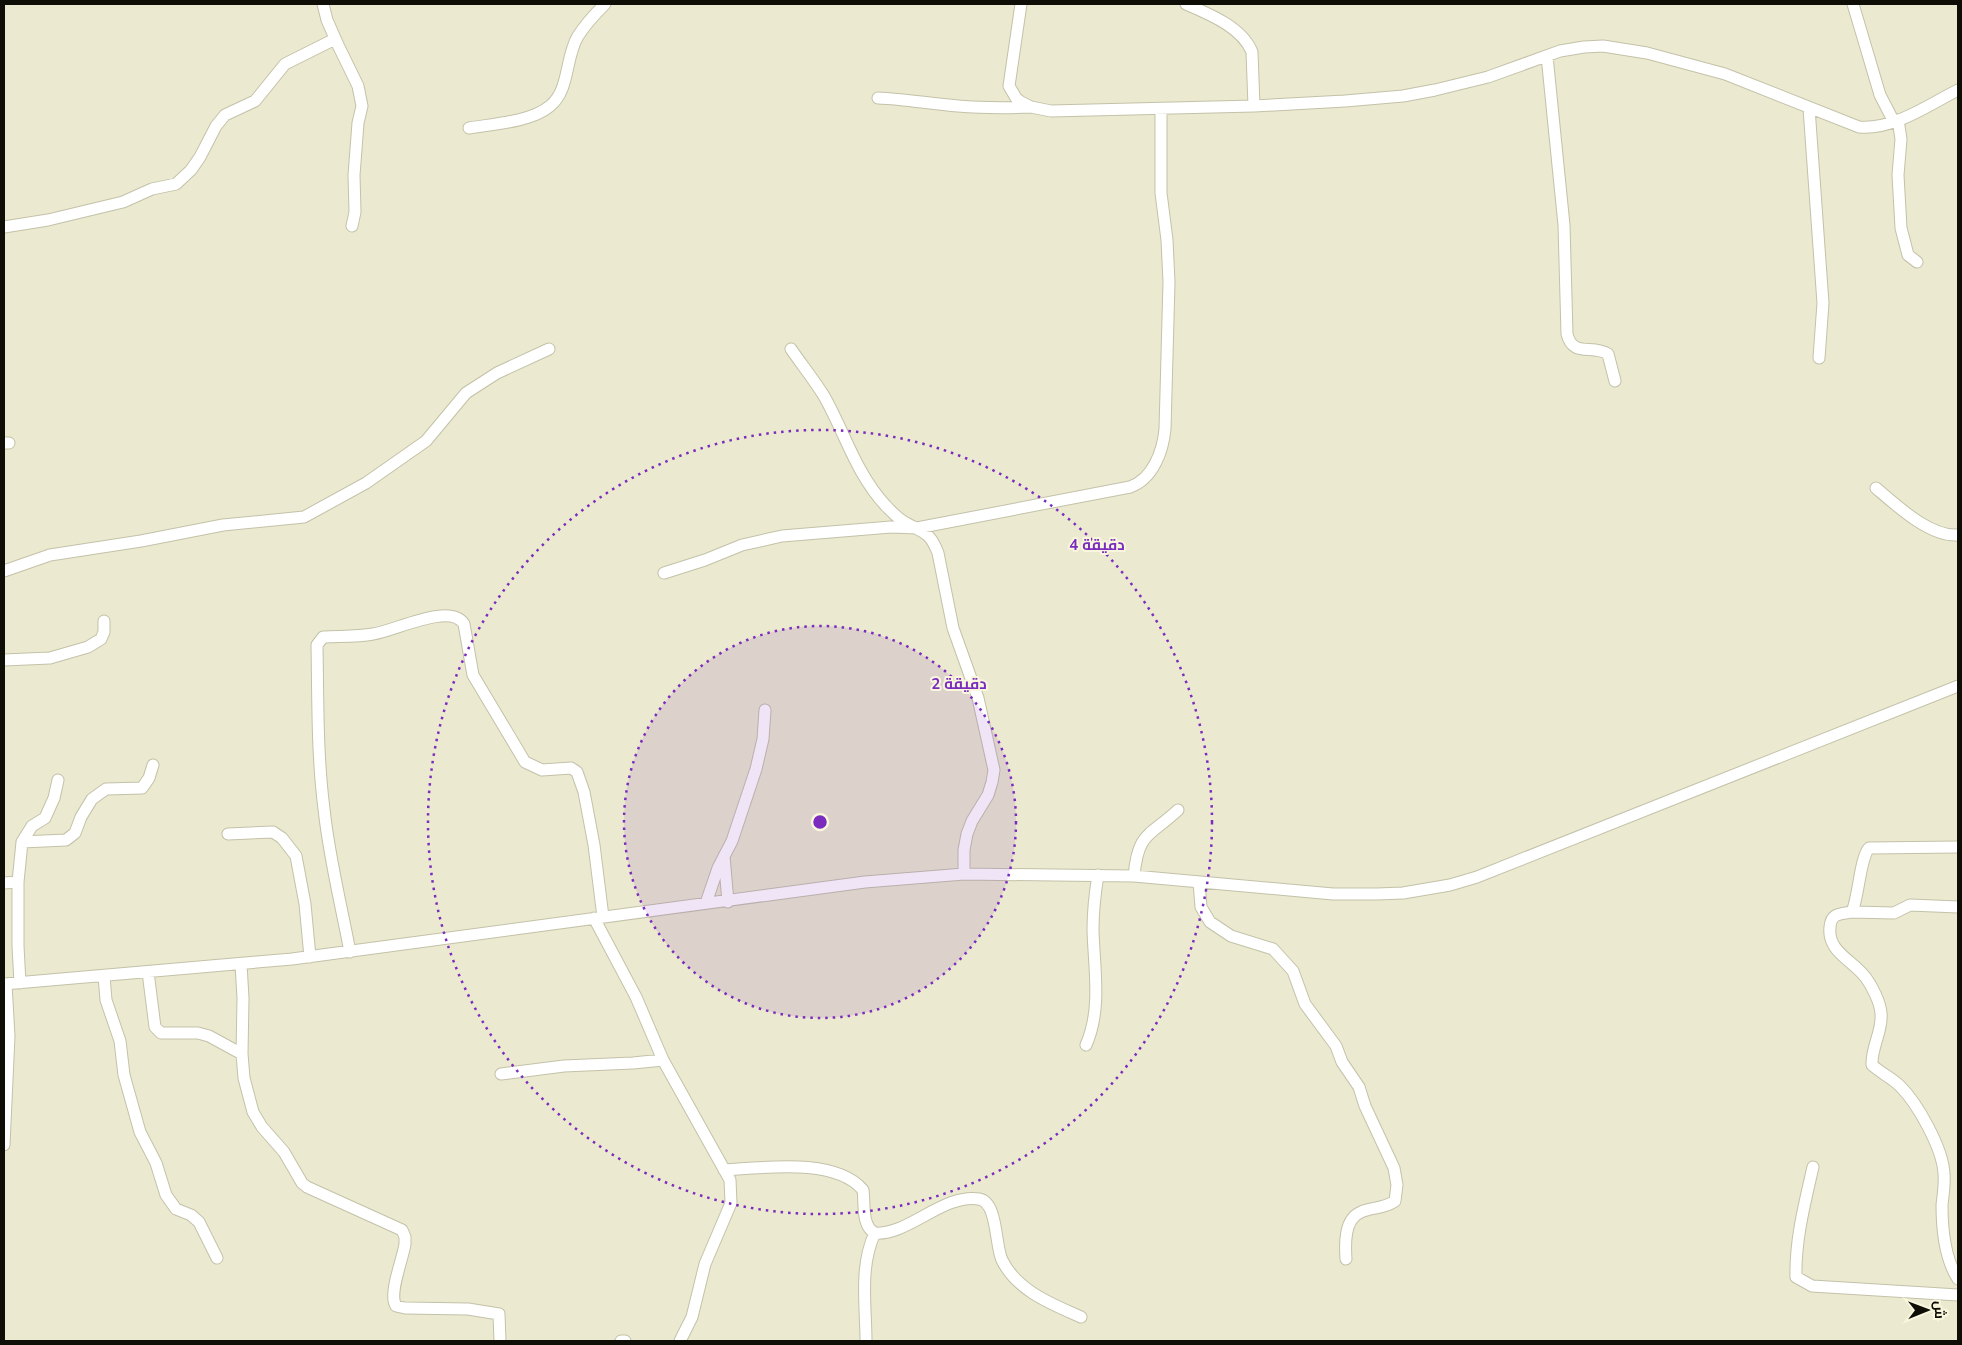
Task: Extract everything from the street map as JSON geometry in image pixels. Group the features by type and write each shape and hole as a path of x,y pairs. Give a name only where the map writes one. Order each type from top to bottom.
{"street":[{"path":"323,4 335,39 358,86 362,106 358,123 354,175 355,212 352,226"},
{"path":"469,128 532,116 550,107 557,99 564,84 571,54 578,36 605,4"},
{"path":"1020,4 1009,86 1016,98 1031,107"},
{"path":"1186,4 1229,27 1243,37 1249,45 1252,52 1254,106"},
{"path":"1853,4 1880,94 1896,121 1901,139 1898,176 1901,228 1908,255 1917,262"},
{"path":"4,227 48,220 123,202 152,189 176,184 196,164 216,126 225,115 255,101 284,64 335,39"},
{"path":"878,98 958,106 1031,107 1051,111 1345,102 1403,96 1470,82 1560,52 1584,47 1603,46 1647,52 1726,74 1859,127 1872,128 1896,121 1958,90"},
{"path":"1547,56 1564,225 1567,334 1572,345 1577,348 1602,350 1608,354 1615,381"},
{"path":"1809,108 1822,303 1819,358"},
{"path":"664,573 705,560 742,545 782,536 891,527 916,528 1137,484 1154,466 1164,441 1165,429 1169,282 1162,193 1161,109"},
{"path":"4,571 58,554 141,541 223,525 304,517 366,482 426,441 466,393 497,373 549,349"},
{"path":"791,349 823,396 848,449 869,485 896,516 928,535 938,553 953,628 978,698 994,770 988,795 972,821 967,834 964,850 964,874"},
{"path":"1876,488 1916,521 1949,536 1958,535"},
{"path":"350,952 328,846 324,809 319,762 317,645 323,637 374,634 414,622 450,615 460,618 464,624 473,676 525,762 542,770 571,768 577,772 584,792 594,845 598,917 663,1060 730,1180 731,1203 705,1264 692,1317 680,1341"},
{"path":"4,660 50,658 68,651 88,647 101,639 104,632 104,621"},
{"path":"4,1145 9,1036 5,984 241,964 350,952 865,882 964,874 1134,876 1333,894 1403,893 1450,885 1477,877 1958,686"},
{"path":"706,903 724,855 732,841 756,768 763,740 765,710"},
{"path":"22,842 66,840 75,833 81,817 92,799 106,789 142,788 149,778 153,766"},
{"path":"20,983 18,882 22,842 32,826 45,818 54,798 58,780"},
{"path":"1134,876 1136,856 1143,839 1178,810"},
{"path":"228,834 272,832 282,838 296,856 305,904 310,956"},
{"path":"1852,912 1860,887 1865,855 1869,848 1958,847"},
{"path":"724,855 728,902"},
{"path":"1086,1045 1091,1033 1095,1004 1094,921 1098,875"},
{"path":"4,883 18,882"},
{"path":"1199,882 1201,907 1210,922 1231,936 1273,949 1293,971 1305,1004 1336,1046 1342,1062 1360,1087 1365,1106 1394,1168 1397,1185 1395,1201 1390,1205 1361,1212 1352,1218 1345,1243 1346,1259"},
{"path":"1958,907 1910,905 1894,913 1852,912 1835,914 1831,918 1830,929 1831,941 1838,953 1867,979 1881,1012 1880,1026 1871,1056 1872,1066 1898,1084 1908,1094 1939,1152 1944,1174 1942,1206 1947,1252 1950,1264 1958,1279"},
{"path":"241,964 244,1078 253,1112 262,1126 292,1164 302,1183 307,1187 402,1230 405,1244 393,1291 393,1302 396,1306 405,1308 468,1308 499,1314 500,1341"},
{"path":"148,972 155,1027 161,1033 209,1036 242,1054"},
{"path":"104,976 106,1000 118,1033 125,1081 140,1132 156,1163 166,1195 176,1209 192,1215 200,1222 217,1258"},
{"path":"500,1074 564,1066 663,1060"},
{"path":"724,1170 796,1166 820,1169 852,1180 863,1190 867,1224 870,1231 875,1234 897,1229 955,1202 979,1198 986,1201 991,1209 1001,1260 1014,1277 1035,1296 1081,1317"},
{"path":"1812,1166 1796,1262 1796,1276 1812,1286 1958,1295"},
{"path":"866,1341 865,1278 869,1246 875,1234"}]}
